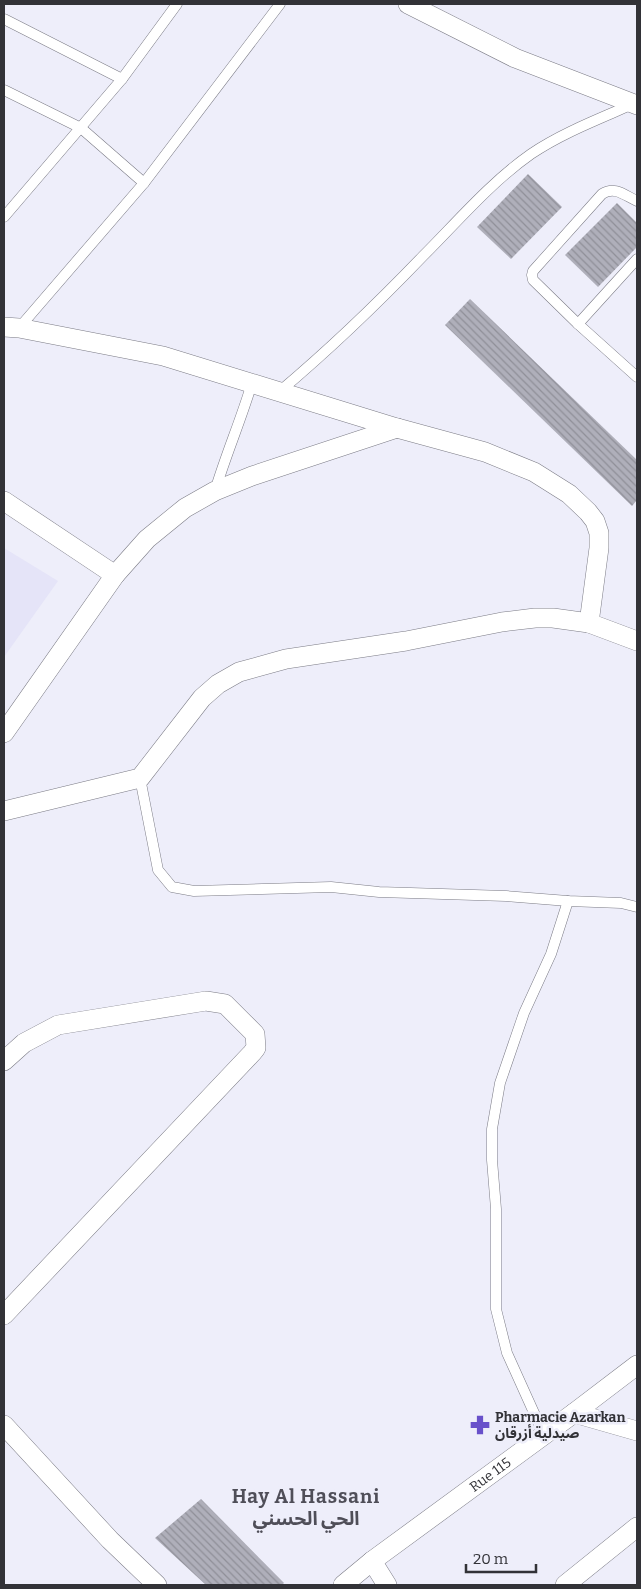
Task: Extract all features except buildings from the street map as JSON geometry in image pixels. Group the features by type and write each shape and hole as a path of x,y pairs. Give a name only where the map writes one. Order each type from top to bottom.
{"street":[{"path":"408,4 515,58 636,105"},
{"path":"11,327 163,356 397,428 485,452 534,472 569,494 595,521 599,533 599,548 589,623"},
{"path":"4,733 116,576 147,539 185,508 215,491 252,476 397,428"},
{"path":"4,501 116,576"},
{"path":"4,811 140,778 202,698 218,684 239,672 286,659 406,641 502,622 535,618 553,618 589,623 637,641"},
{"path":"4,1061 24,1042 58,1025 206,1001 225,1004 255,1034 256,1042 256,1048 252,1053 7,1305"},
{"name":"Rue 115","path":"343,1585 372,1561 637,1366"},
{"path":"574,1414 637,1431"},
{"path":"4,1425 110,1540 157,1585"},
{"path":"565,1585 637,1527"},
{"path":"372,1561 387,1585"}],"lane":[{"path":"4,217 122,79 177,4"},
{"path":"11,327 144,183 280,4"},
{"path":"4,18 122,79"},
{"path":"4,90 81,128 144,183"},
{"path":"279,392 362,319 476,202 524,160 557,139 636,105"},
{"path":"636,374 578,324 533,280 532,275 533,271 602,194 608,190 614,190 637,201"},
{"path":"578,324 637,259"},
{"path":"215,491 252,383"},
{"path":"140,778 158,870 164,880 172,887 194,890 331,886 379,892 506,896 621,903 637,907"},
{"path":"544,1435 507,1352 496,1309 496,1209 492,1160 492,1129 500,1083 524,1013 551,954 568,901"}],"shaded area":[{"path":"4,548 58,581 4,657"}],"place":[{"name":"Pharmacie Azarkan صيدلية أزرقان","path":"480,1425"}],"district":[{"name":"Hay Al Hassani الحي الحسني","path":"306,1507"}]}
